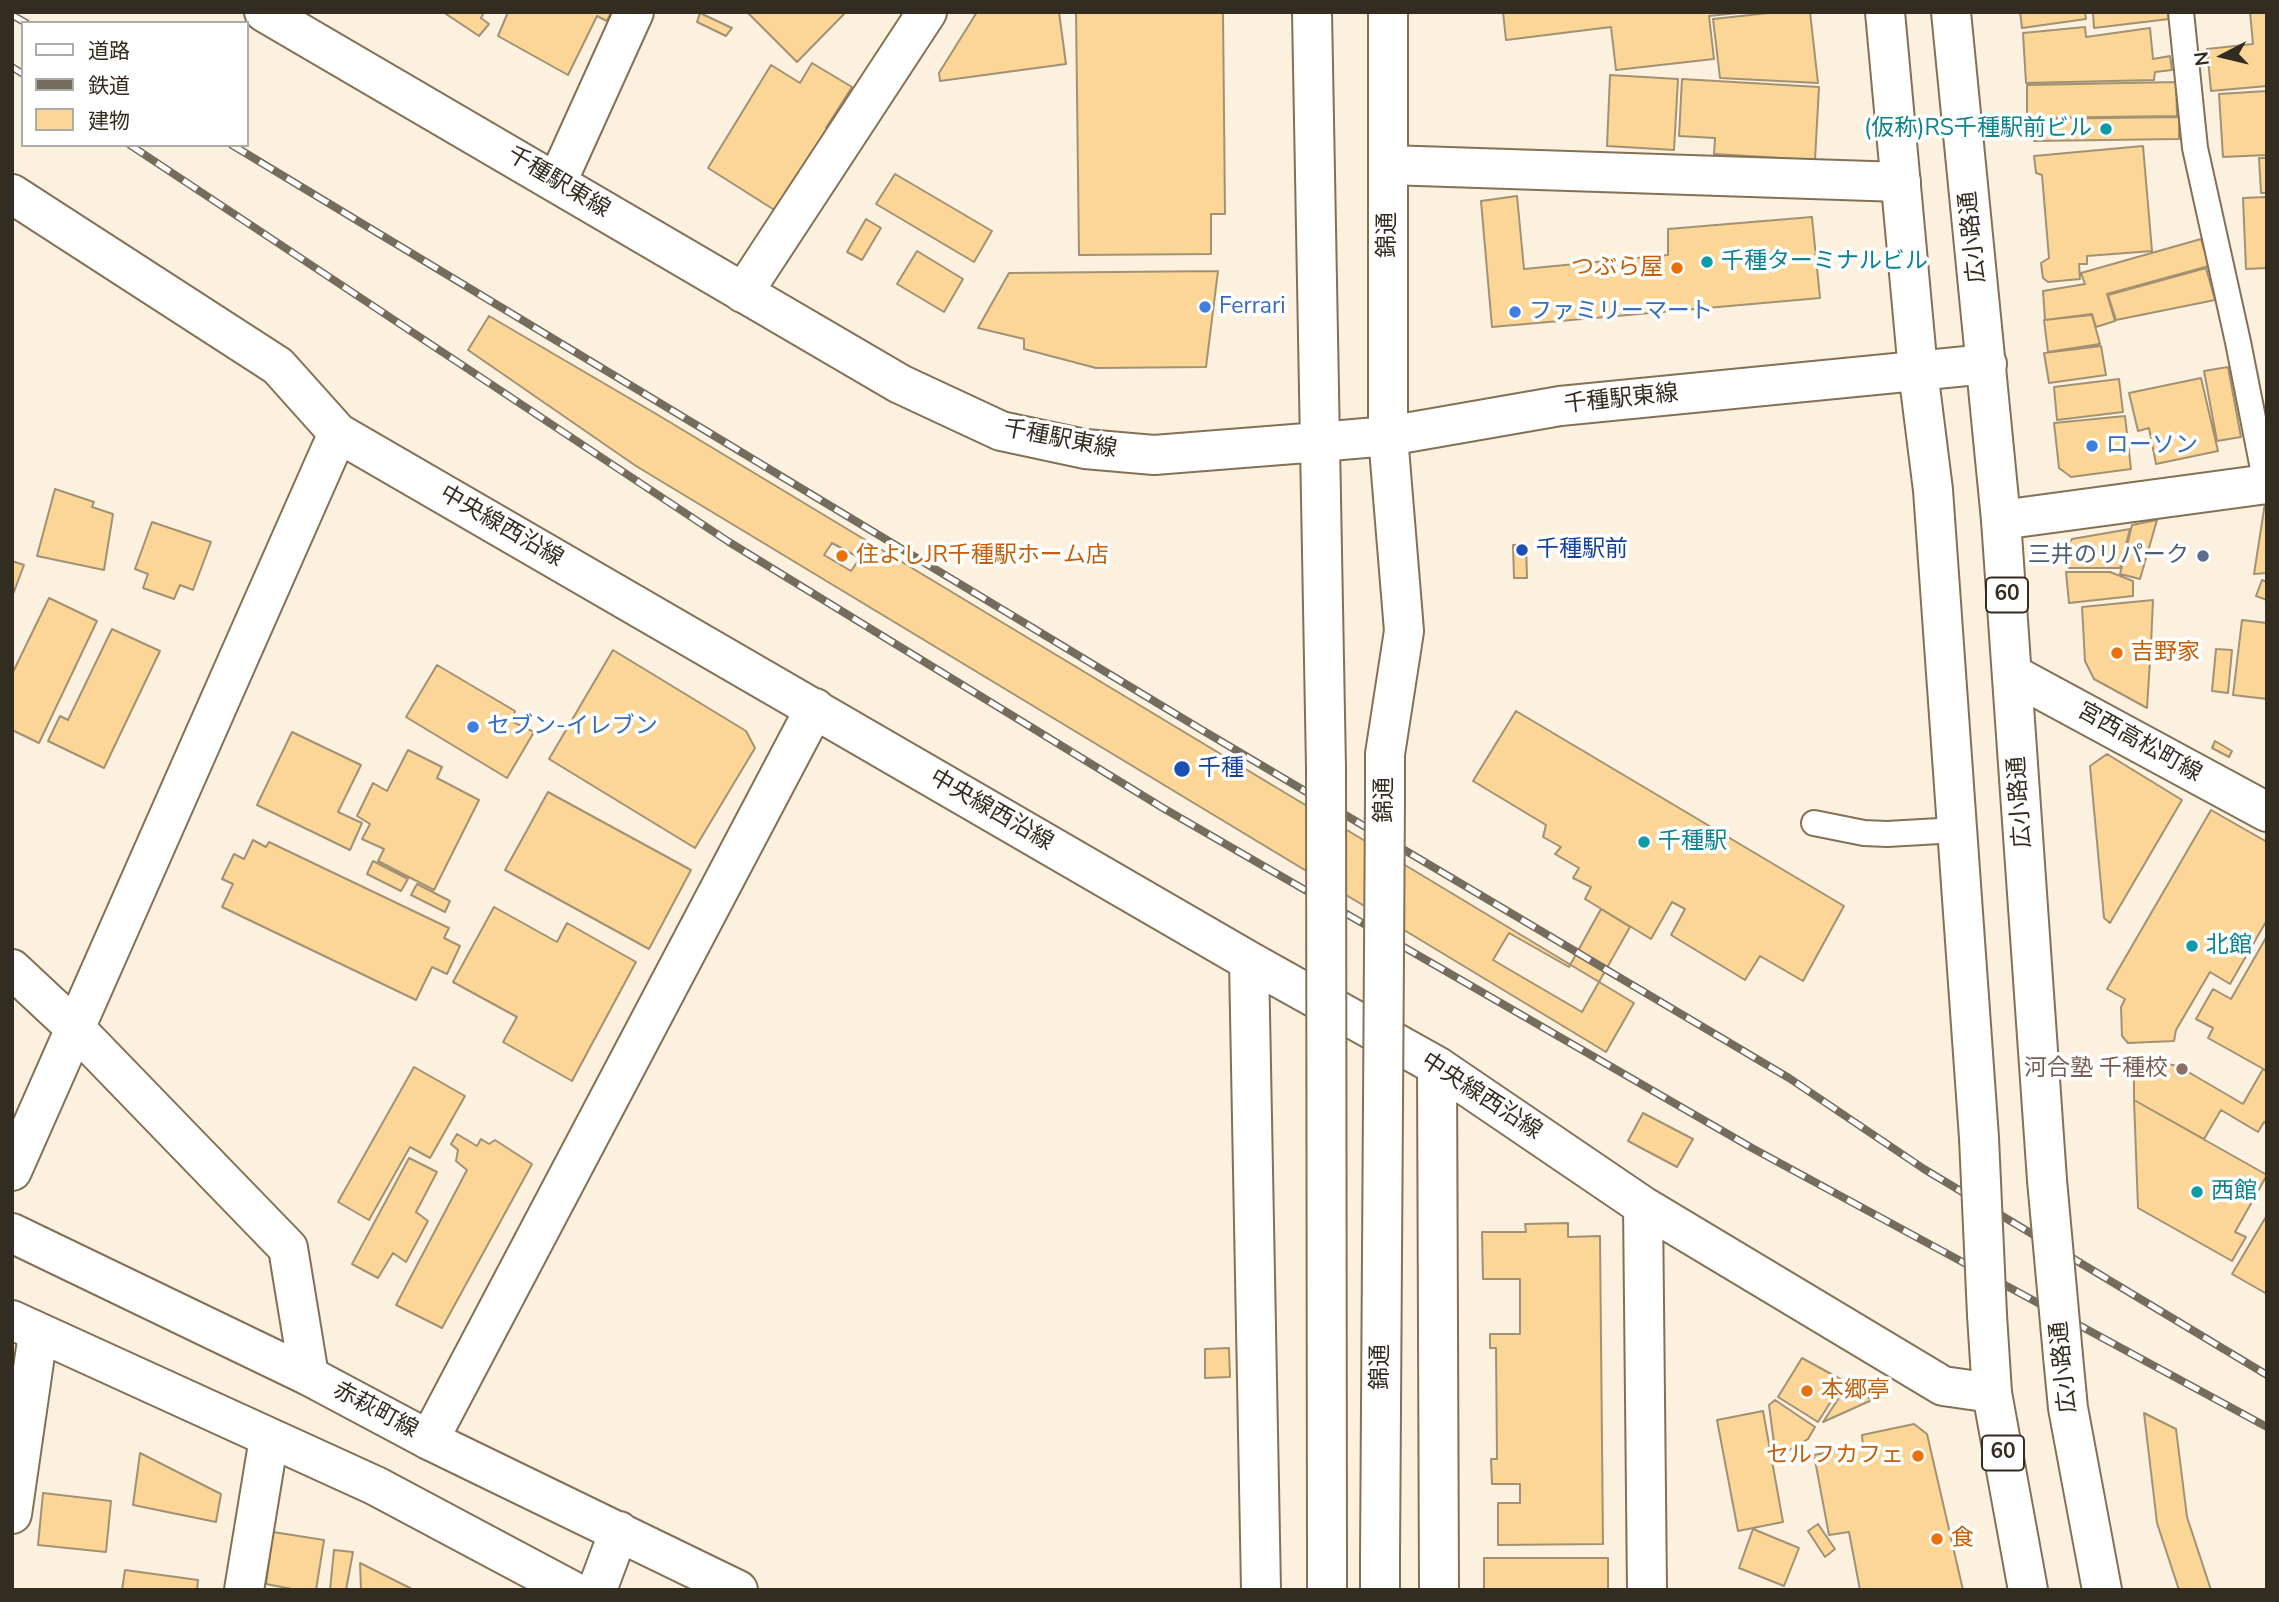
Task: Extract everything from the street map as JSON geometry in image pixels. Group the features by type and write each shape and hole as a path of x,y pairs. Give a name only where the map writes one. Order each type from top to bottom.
{"street":[{"name":"千種駅東線","path":"264,12 900,384 1001,431 1086,449 1154,455 1388,436 1560,406 1987,364"},
{"path":"557,182 635,12"},
{"path":"743,293 927,12"},
{"path":"1311,12 1326,768 1327,1573"},
{"name":"錦通","path":"1380,1574 1385,754 1404,631 1388,436 1388,12"},
{"name":"60","path":"1885,12 1918,370 1933,490 1979,1138 1992,1393 2028,1590"},
{"name":"広小路通","path":"1951,12 2001,520 2047,1180 2063,1356 2068,1408 2102,1590"},
{"path":"1388,165 1901,182"},
{"name":"中央線西沿線","path":"12,194 278,366 338,433 1249,961 1437,1066 1643,1206 1943,1386 1992,1393"},
{"path":"12,1171 338,433"},
{"path":"2001,520 2267,484"},
{"name":"宮西高松町線","path":"2012,674 2267,812"},
{"path":"429,1440 816,708"},
{"path":"1249,961 1261,1590"},
{"path":"12,969 75,1028 288,1248 309,1376"},
{"path":"1437,1066 1439,1590"},
{"path":"1643,1206 1647,1590"},
{"name":"赤萩町線","path":"12,1233 309,1376 429,1440 738,1590"},
{"path":"12,1514 25,1327 376,1486 571,1590"},
{"path":"244,1590 270,1438"},
{"path":"597,1590 619,1531"}],"lane":[{"path":"2181,12 2195,148 2267,484"},
{"path":"1814,822 1864,833 1957,830"}],"building":[{"path":"443,12 484,12 481,18 489,24 479,36"},
{"path":"508,12 611,12 607,21 597,16 568,75 498,36"},
{"path":"747,12 842,12 844,14 797,62"},
{"path":"977,12 1059,12 1066,64 940,81 939,73"},
{"path":"1076,12 1223,12 1225,214 1211,214 1211,254 1079,255"},
{"path":"1503,12 1748,12 1709,16 1714,59 1616,70 1611,27 1506,40"},
{"path":"1778,12 1810,12 1818,83 1720,78 1713,19"},
{"path":"2020,12 2085,12 2086,19 2022,28"},
{"path":"2093,12 2168,12 2169,19 2094,28"},
{"path":"2250,12 2267,12 2267,86 2211,91 2207,49 2253,44"},
{"path":"700,13 732,28 726,36 697,22"},
{"path":"2085,27 2086,37 2150,28 2153,59 2170,56 2172,70 2155,72 2154,80 2026,83 2023,33"},
{"path":"812,63 852,87 776,211 708,168 771,65 800,83"},
{"path":"1610,75 1678,79 1674,150 1607,146"},
{"path":"1682,79 1819,87 1815,160 1714,154 1715,138 1679,136"},
{"path":"2176,82 2177,116 2027,118 2027,85"},
{"path":"2267,91 2267,155 2223,157 2219,94"},
{"name":"(仮称)RS千種駅前ビル","path":"2179,117 2179,139 2034,141 2034,119"},
{"path":"2143,146 2152,251 2087,256 2087,264 2079,264 2080,279 2048,282 2043,278 2041,263 2049,258 2042,175 2036,173 2034,156"},
{"path":"2259,158 2267,158 2267,193 2261,193"},
{"path":"895,174 992,231 974,262 876,204"},
{"name":"千種ターミナルビル","path":"1517,196 1524,269 1668,255 1668,229 1812,217 1820,298 1492,327 1481,201"},
{"path":"2267,197 2267,268 2246,269 2243,198"},
{"path":"866,219 881,228 862,260 847,252"},
{"path":"2201,239 2209,266 2107,294 2115,321 2096,327 2092,314 2045,320 2043,291 2085,284 2081,273"},
{"path":"917,251 963,279 944,312 897,284"},
{"path":"2206,268 2215,300 2116,320 2108,295"},
{"path":"1218,271 1206,367 1096,368 1024,349 1024,339 978,328 1009,273"},
{"path":"2092,315 2100,344 2048,352 2044,320"},
{"path":"489,316 1634,1003 1606,1052 636,466 468,350"},
{"path":"2101,346 2106,375 2049,383 2044,353"},
{"path":"2228,367 2241,437 2217,441 2204,371"},
{"path":"2201,378 2218,451 2156,464 2149,428 2138,431 2129,393"},
{"path":"2119,379 2123,412 2057,420 2054,387"},
{"name":"ローソン","path":"2125,416 2131,469 2071,477 2059,468 2054,423"},
{"path":"55,489 94,502 92,507 113,514 104,570 37,556"},
{"path":"2265,503 2267,573 2254,574"},
{"path":"2157,520 2140,579 2120,574 2132,525"},
{"path":"152,522 211,542 193,590 180,585 174,599 143,588 148,574 135,569"},
{"path":"2130,529 2120,568 2069,568 2066,563 2064,551 2072,539"},
{"name":"住よしJR千種駅ホーム店","path":"832,543 860,558 851,571 824,555"},
{"path":"1526,544 1527,578 1514,578 1513,545"},
{"path":"12,561 24,565 12,597"},
{"path":"2066,572 2110,572 2133,581 2133,596 2069,603"},
{"path":"2262,580 2267,582 2267,600 2256,596"},
{"path":"49,598 97,621 39,743 12,730 12,674"},
{"name":"吉野家","path":"2153,600 2147,708 2094,679 2085,661 2082,607"},
{"path":"2242,620 2267,623 2267,699 2233,695"},
{"path":"112,629 160,651 104,768 48,741 60,716 68,720"},
{"path":"2216,649 2232,650 2228,693 2212,691"},
{"path":"613,650 746,731 755,748 695,848 549,759"},
{"name":"セブン-イレブン","path":"437,665 515,711 511,721 534,732 507,778 406,717"},
{"name":"千種駅","path":"1516,711 1844,906 1803,981 1760,956 1745,980 1671,935 1685,909 1672,902 1651,939 1585,899 1591,887 1573,878 1579,868 1555,854 1561,847 1543,837 1546,825 1473,781"},
{"path":"292,732 361,765 338,812 362,823 350,850 257,805"},
{"path":"2215,741 2232,751 2229,757 2212,748"},
{"path":"408,750 442,767 437,778 479,800 434,890 378,861 384,849 362,839 370,824 357,816 373,783 387,791"},
{"path":"2107,754 2182,800 2110,923 2104,918 2090,766"},
{"path":"548,792 691,870 649,949 505,870"},
{"name":"北館","path":"2211,810 2267,842 2267,920 2230,984 2210,972 2176,1030 2174,1041 2128,1043 2122,1036 2121,1007 2125,999 2107,989"},
{"path":"253,840 266,847 269,842 449,928 444,938 460,946 447,974 432,967 416,1000 222,907 233,884 222,879 234,854 244,859"},
{"path":"373,861 408,879 401,891 367,874"},
{"path":"417,884 450,901 445,912 411,895"},
{"path":"494,907 557,942 567,923 636,962 572,1081 503,1042 517,1017 453,982"},
{"path":"1601,909 1630,927 1582,1012 1493,960 1509,933 1569,967"},
{"path":"2267,936 2267,1071 2208,1038 2213,1028 2196,1019 2213,989 2231,999"},
{"path":"2134,1066 2178,1066 2243,1104 2263,1069 2267,1071 2267,1124 2264,1122 2258,1132 2221,1110 2204,1139 2134,1100"},
{"path":"414,1067 465,1096 430,1158 410,1147 369,1220 338,1202"},
{"name":"西館","path":"2134,1100 2267,1175 2235,1232 2246,1237 2232,1261 2138,1208"},
{"path":"1643,1113 1693,1139 1677,1167 1628,1141"},
{"path":"457,1134 477,1146 481,1139 489,1144 495,1140 532,1164 442,1328 396,1305 467,1170 456,1161 458,1150 451,1144"},
{"path":"409,1158 437,1172 416,1212 428,1221 406,1262 393,1253 378,1278 352,1264"},
{"path":"2267,1215 2267,1294 2232,1274"},
{"path":"1568,1223 1568,1237 1600,1236 1603,1544 1498,1545 1498,1503 1520,1503 1520,1484 1492,1484 1491,1459 1497,1459 1496,1348 1490,1348 1490,1334 1520,1334 1520,1279 1483,1279 1482,1232 1526,1232 1525,1224"},
{"path":"1229,1348 1230,1377 1205,1378 1205,1349"},
{"path":"1802,1358 1844,1381 1818,1422 1778,1397"},
{"path":"1848,1384 1872,1400 1823,1422"},
{"path":"1775,1400 1815,1427 1808,1439 1776,1458 1769,1405"},
{"path":"1763,1411 1783,1522 1738,1531 1717,1420"},
{"path":"2144,1413 2176,1429 2187,1517 2211,1590 2179,1590 2157,1523"},
{"path":"1914,1424 1927,1434 1963,1590 1860,1590 1849,1532 1829,1535 1814,1455 1863,1446 1862,1435"},
{"path":"140,1453 221,1494 216,1522 133,1505"},
{"path":"43,1493 111,1501 106,1552 38,1545"},
{"path":"1818,1524 1835,1549 1825,1557 1808,1531"},
{"path":"1753,1529 1799,1548 1784,1586 1739,1568"},
{"path":"273,1532 324,1540 316,1590 297,1590 266,1584"},
{"path":"334,1550 353,1552 346,1590 330,1590"},
{"path":"1484,1558 1608,1558 1608,1590 1484,1590"},
{"path":"360,1563 414,1590 361,1590"},
{"path":"125,1570 198,1580 197,1590 122,1590"}],"railway":[{"path":"12,15 22,21"},
{"path":"12,67 21,73"},
{"path":"133,147 729,542 1163,808 1752,1148 2267,1427"},
{"path":"235,147 1202,730 1789,1078 1924,1169 2267,1375"}],"place":[{"name":"(仮称)RS千種駅前ビル","path":"2106,129"},
{"name":"千種ターミナルビル","path":"1707,262"},
{"name":"つぶら屋","path":"1677,268"},
{"name":"Ferrari","path":"1205,307"},
{"name":"ファミリーマート","path":"1515,312"},
{"name":"ローソン","path":"2092,446"},
{"name":"千種駅前","path":"1522,550"},
{"name":"住よしJR千種駅ホーム店","path":"842,556"},
{"name":"三井のリパーク","path":"2203,556"},
{"name":"吉野家","path":"2117,653"},
{"name":"セブン-イレブン","path":"473,727"},
{"name":"千種","path":"1182,769"},
{"name":"千種駅","path":"1644,842"},
{"name":"北館","path":"2192,946"},
{"name":"河合塾 千種校","path":"2182,1069"},
{"name":"西館","path":"2197,1192"},
{"name":"本郷亭","path":"1807,1391"},
{"name":"セルフカフェ","path":"1918,1456"},
{"name":"食","path":"1937,1539"}]}
